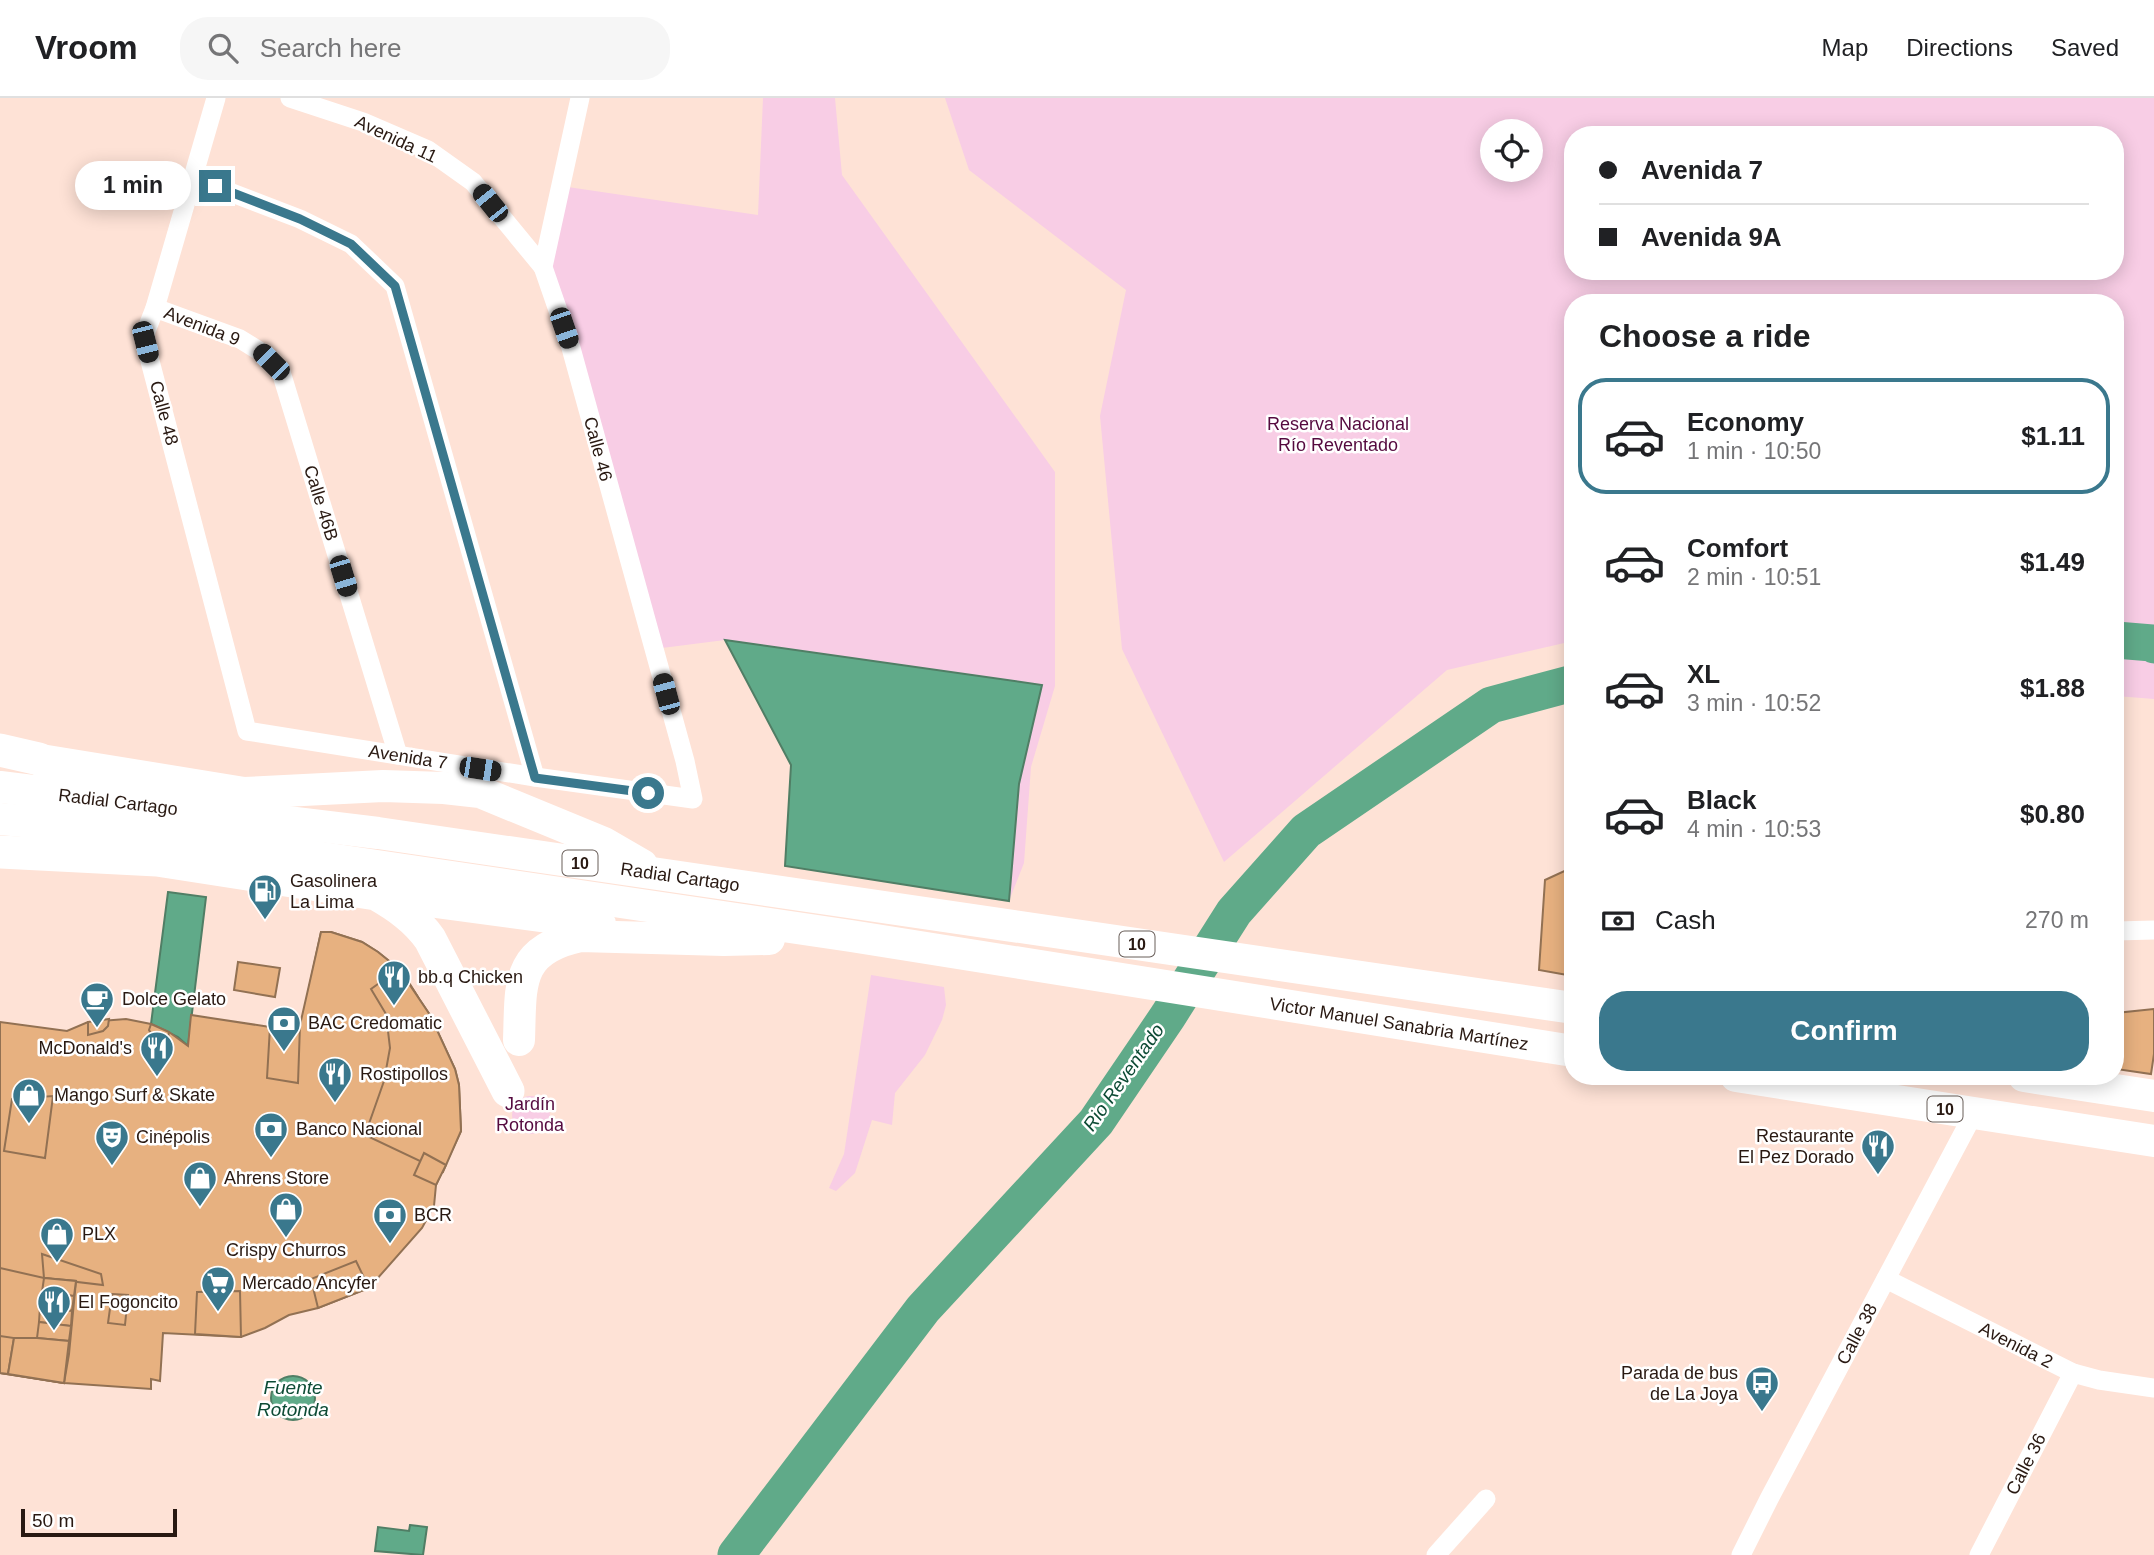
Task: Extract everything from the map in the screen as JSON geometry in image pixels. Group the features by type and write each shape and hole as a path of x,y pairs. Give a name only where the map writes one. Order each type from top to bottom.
{"highway":[{"path":"0,750 39,759 117,802"},
{"path":"0,852 157,860 376,894 395,904 420,925 430,939 508,1091"}],"main road":[{"path":"39,759 244,793 383,786 480,792 604,843 658,874"},
{"name":"Radial Cartago","path":"0,787 378,833 1564,1007"},
{"name":"Radial Cartago","path":"0,820 159,834 851,936 1225,997"},
{"path":"376,894 724,940"},
{"path":"519,1040 521,983 526,968 560,940 580,936 724,940 851,936"},
{"name":"Victor Manuel Sanabria Martínez","path":"1225,997 1564,1050"},
{"name":"10","path":"1794,1085 2154,1141"},
{"path":"2082,1085 2154,1096"}],"street":[{"name":"Calle 48","path":"216,98 146,331 145,342 247,730"},
{"name":"Avenida 11","path":"290,98 363,122 428,150 473,182 543,267"},
{"path":"543,267 580,98"},
{"path":"193,178 300,219 351,244 395,286 535,778"},
{"name":"Calle 46","path":"543,267 570,348 693,799"},
{"name":"Avenida 9","path":"155,308 240,339 261,352 281,372"},
{"name":"Calle 46B","path":"281,372 398,755"},
{"name":"Avenida 7","path":"247,730 535,778 693,799"},
{"path":"2124,930 2154,930"},
{"name":"Calle 38","path":"1741,1555 1974,1113"},
{"name":"Avenida 2","path":"1886,1279 2073,1373 2099,1380 2154,1388"},
{"name":"Calle 36","path":"1979,1555 2073,1373"},
{"path":"1436,1555 1486,1499"}],"green space":[{"path":"763,98 835,98 842,175 1055,472 1055,686 1031,767 1024,863 1009,901 785,866 791,765 725,640 654,649 543,267 561,186 758,215"},
{"name":"Reserva Nacional Río Reventado","path":"945,98 2154,98 2154,699 2124,697 2124,294 1564,294 1564,643 1447,670 1224,862 1122,649 1100,416 1126,290 969,170"},
{"path":"871,975 944,987 946,1005 942,1020 925,1055 895,1093 892,1125 872,1120 855,1173 836,1191 829,1188 844,1154"},
{"name":"Jardín Rotonda","path":"531,1096 544,1102 550,1115 544,1128 531,1134 518,1128 512,1115 518,1102"}],"water":[{"path":"725,640 1042,685 1019,784 1009,901 785,866 791,765"},
{"path":"168,892 206,897 188,1046 178,1037 151,1024"},
{"name":"Fuente Rotonda","path":"293,1376 309,1382 315,1398 309,1414 293,1420 277,1414 271,1398 277,1382"},
{"path":"410,1525 427,1527 423,1555 375,1551 378,1527 409,1531"}],"building":[{"path":"1564,871 1564,974 1539,970 1545,880"},
{"path":"321,932 331,932 362,942 399,969 408,981 418,997 430,1033 428,1079 424,1089 375,1083 382,1016 365,1014 367,994 309,988"},
{"path":"321,932 331,932 362,942 399,969 430,1015 455,1069 459,1085 461,1131 436,1185 434,1206 422,1228 369,1288 318,1308 289,1315 241,1337 163,1333 160,1381 151,1379 151,1389 64,1383 0,1373 0,1022 67,1031 88,1022 126,1019 151,1024 169,1032 188,1046 191,1015 270,1027 300,1025"},
{"path":"238,962 280,968 275,997 234,990"},
{"path":"399,969 430,1015 455,1069 459,1085 461,1131 443,1172 365,1135 384,1081 390,1048 386,1014 371,989"},
{"path":"2154,1009 2151,1074 2124,1070 2124,1012"},
{"name":"Dolce Gelato","path":"109,1019 108,1026 103,1031 88,1035 88,1022"},
{"path":"151,1024 169,1032 167,1044 154,1038 149,1030"},
{"path":"300,1025 298,1083 267,1078 270,1027"},
{"name":"Mango Surf & Skate","path":"53,1096 45,1158 4,1151 12,1099"},
{"path":"424,1153 446,1165 436,1185 414,1175"},
{"name":"PLX","path":"42,1254 101,1274 103,1285 44,1278"},
{"path":"356,1261 369,1288 318,1308 311,1279"},
{"path":"0,1268 44,1278 76,1281 64,1383 0,1373"},
{"path":"44,1278 76,1281 74,1296 42,1292"},
{"name":"Mercado Ancyfer","path":"240,1291 241,1337 195,1334 197,1292"},
{"path":"42,1292 74,1296 72,1311 40,1307"},
{"path":"112,1294 128,1295 125,1325 108,1323"},
{"path":"40,1307 72,1311 71,1326 39,1322"},
{"name":"El Fogoncito","path":"39,1322 71,1326 69,1341 37,1338"},
{"path":"0,1336 14,1338 8,1374 0,1373"},
{"path":"14,1338 69,1341 64,1383 8,1374"}],"waterway":[{"name":"Rio Reventado","path":"2124,641 2154,645"},
{"name":"Rio Reventado","path":"736,1555 923,1309 1096,1122 1234,912 1306,831 1491,705 1564,685"}],"place":[{"name":"Gasolinera La Lima","path":"265,921"},
{"name":"bb.q Chicken","path":"394,1007"},
{"name":"Dolce Gelato","path":"97,1029"},
{"name":"BAC Credomatic","path":"284,1053"},
{"name":"McDonald's","path":"157,1078"},
{"name":"Rostipollos","path":"335,1104"},
{"name":"Mango Surf & Skate","path":"29,1125"},
{"name":"Banco Nacional","path":"271,1159"},
{"name":"Cinépolis","path":"112,1167"},
{"name":"Restaurante El Pez Dorado","path":"1878,1176"},
{"name":"Ahrens Store","path":"200,1208"},
{"name":"Crispy Churros","path":"286,1239"},
{"name":"BCR","path":"390,1245"},
{"name":"PLX","path":"57,1264"},
{"name":"Mercado Ancyfer","path":"218,1313"},
{"name":"El Fogoncito","path":"54,1332"},
{"name":"Parada de bus de La Joya","path":"1762,1413"}],"route":[{"path":"215,186 300,219 351,244 395,286 535,778 648,793"}]}
